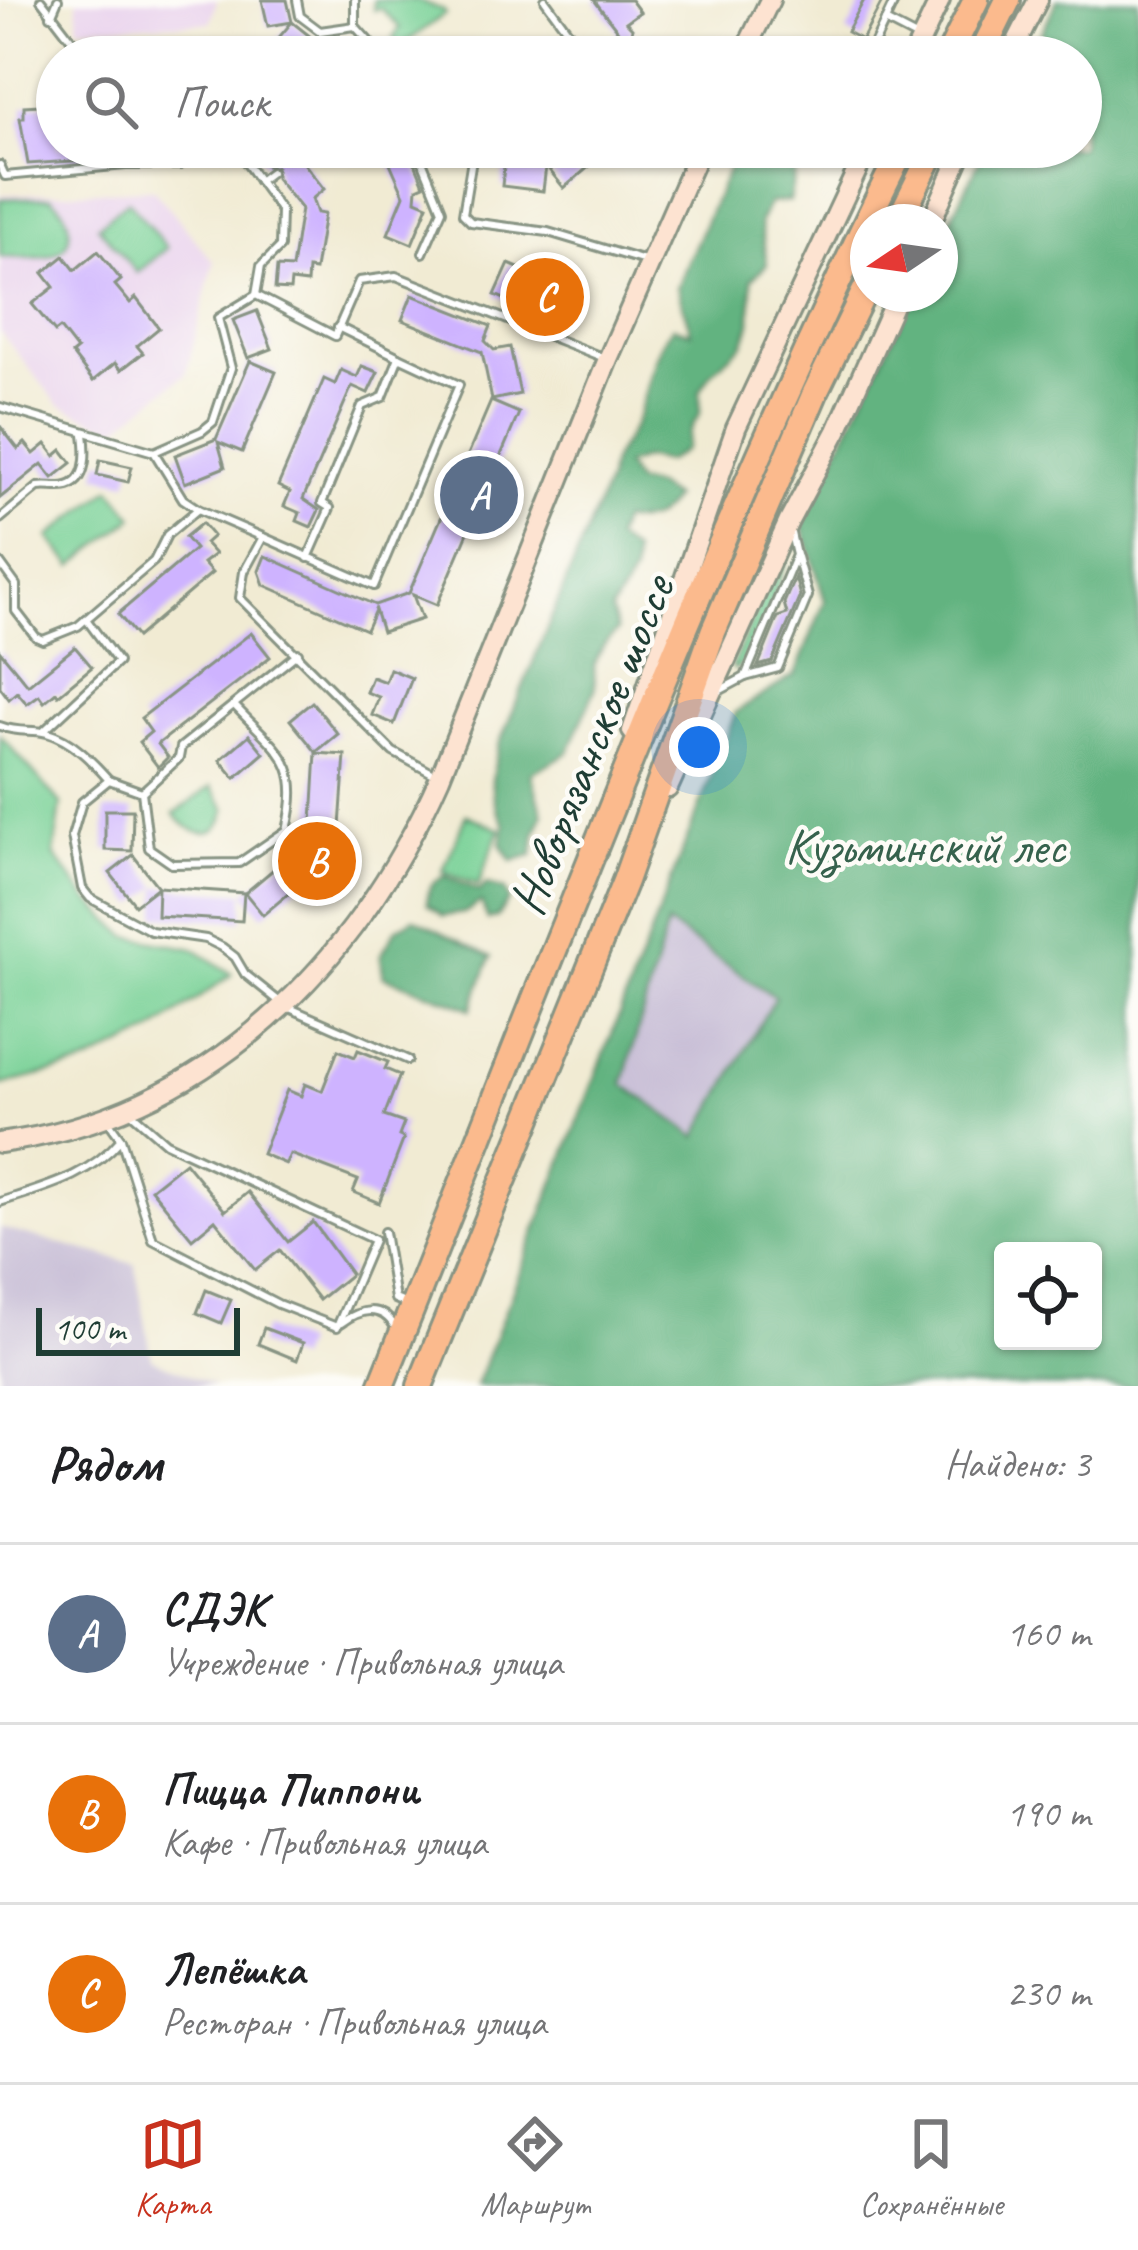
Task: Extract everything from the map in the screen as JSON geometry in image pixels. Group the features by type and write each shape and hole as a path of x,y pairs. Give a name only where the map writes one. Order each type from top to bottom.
{"highway":[{"path":"958,36 976,0"},
{"path":"990,36 1008,0"},
{"name":"Новорязанское шоссе","path":"381,1386 788,387 893,168"},
{"path":"907,204 924,168"},
{"name":"Новорязанское шоссе","path":"420,1386 629,868 713,632 854,312"}],"main road":[{"path":"752,36 770,0"},
{"path":"923,36 940,0"},
{"path":"1020,36 1038,0"},
{"path":"0,1143 128,1111 197,1074 285,1006 327,960 391,875 440,777 648,262 691,168"},
{"path":"592,863 656,653 736,428 858,168"},
{"path":"939,204 955,168"},
{"path":"629,868 890,312"}],"lane":[{"path":"41,0 68,36"},
{"path":"51,16 58,0"},
{"path":"297,0 300,16 320,31 355,26"},
{"path":"355,0 355,26 364,36"},
{"path":"545,0 571,36"},
{"path":"878,36 895,0"},
{"path":"885,21 903,36"},
{"path":"0,165 5,176 93,168"},
{"path":"0,407 154,452 212,422 231,368 218,318 256,295 261,266 280,247 281,211 249,168"},
{"path":"423,253 442,210 425,168"},
{"path":"471,168 463,214 471,222 548,232 648,262"},
{"path":"259,182 271,172"},
{"path":"256,295 334,336 358,281 396,276 608,359"},
{"path":"154,452 183,499 198,509 374,586 459,385 338,327"},
{"path":"308,557 330,508 322,503 362,406 383,397 399,357"},
{"path":"0,519 38,488 63,488 85,471 84,434"},
{"path":"0,562 16,585 16,611 40,640 78,626 154,561 169,533 198,509"},
{"path":"714,693 745,677 778,668 808,596 789,521"},
{"path":"263,537 244,572 239,598 393,752 440,777"},
{"path":"745,677 796,555"},
{"path":"44,731 118,662 86,619"},
{"path":"142,792 179,758 181,747 298,653"},
{"path":"142,792 148,848 172,864 239,862 287,830 295,797 291,766 235,705"},
{"path":"0,726 20,734 44,731 71,744 109,780 142,792"},
{"path":"109,780 82,802 71,836 82,887 90,898 151,931 194,936 222,947 245,974 285,1006 408,1060"},
{"path":"128,1111 166,1143 374,1240 338,1325"},
{"path":"106,1118 121,1139 153,1240 278,1304 338,1325"},
{"path":"0,1202 67,1180 105,1158 121,1139"},
{"path":"384,1232 395,1299 413,1307"},
{"path":"338,1325 357,1312 372,1310 388,1316 399,1342"}],"shaded area":[{"path":"77,0 217,0 210,23 78,27"},
{"path":"153,189 214,262 186,374 115,429 59,405 0,332 0,195"},
{"path":"667,924 775,997 697,1137 622,1084"},
{"path":"0,1228 135,1264 152,1359 215,1386 122,1386 116,1382 105,1386 0,1386"}],"green space":[{"path":"373,0 416,0 445,14 415,36 394,36 400,28 381,8 374,10"},
{"name":"Кузьминский лес","path":"1057,0 1138,0 1138,1386 476,1386 736,712 795,675 825,601 802,524 905,312 958,312 958,204 976,168 1102,168 1102,36 1040,36","holes":["667,924 775,997 697,1137 623,1084"]},
{"path":"729,168 796,168 789,201 769,203 760,222 767,264 752,279 751,323 743,344 711,373 700,391 700,413 685,450 666,462 645,458 625,465 636,483 655,486 673,498 651,519 621,521 615,539 633,552 633,574 611,611 617,631 594,665 595,689 568,753 531,773 543,814 533,855 512,861 501,844 505,824 493,795 499,745 612,462 637,419 660,348 673,327 691,332 677,287"},
{"path":"51,197 67,218 67,243 52,255 0,257 0,199"},
{"path":"128,201 167,248 137,273 98,226"},
{"path":"111,488 134,517 73,566 49,537"},
{"path":"782,552 785,565 764,623 751,652 735,670 732,666"},
{"path":"0,735 61,804 54,855 88,900 127,936 195,949 232,974 152,1032 83,1065 0,1085"},
{"path":"211,787 226,809 223,820 211,831 196,831 174,814"},
{"path":"466,815 500,829 478,885 443,871"},
{"path":"446,876 479,891 487,884 505,890 509,900 497,917 488,920 481,902 464,913 443,916 427,899 434,883"},
{"path":"414,918 491,957 471,1009 383,976 381,955 396,929"}],"building":[{"path":"262,0 287,0 292,22 268,26"},
{"path":"594,0 631,0 640,12 626,22 632,28 631,36 617,36"},
{"path":"864,0 883,0 864,36 847,32"},
{"path":"292,22 310,36 280,36"},
{"path":"36,105 36,163 28,164 20,118 24,118 24,106"},
{"path":"276,168 308,168 324,189 312,199 317,213 324,214 315,270 308,269 307,283 291,281 290,290 275,289 277,267 292,268 301,209 276,178"},
{"path":"392,168 417,168 424,185 417,188 416,200 428,205 412,244 388,234 404,195"},
{"path":"504,168 546,168 543,191 502,186"},
{"path":"548,168 587,168 564,188"},
{"path":"98,251 121,280 115,285 130,303 136,298 159,328 137,346 143,353 121,370 115,363 93,381 60,328 55,332 32,304 54,287 43,273 64,256 75,270"},
{"path":"509,264 562,287 549,318 495,295"},
{"path":"412,295 491,326 485,341 494,350 510,347 520,394 492,400 482,352 402,320"},
{"path":"257,311 272,349 248,358 233,320"},
{"path":"250,361 276,372 242,452 218,442 225,467 185,483 175,455 216,439"},
{"path":"362,366 378,372 368,393 352,386 303,499 319,510 311,527 297,521 300,513 284,506 290,492 278,486 324,379 335,384 341,370 357,377"},
{"path":"491,401 519,413 437,605 413,595 422,619 382,632 375,610 366,630 264,585 259,571 265,556 375,605 409,593"},
{"path":"0,426 18,449 25,443 34,454 46,444 55,456 62,450 72,463 53,478 42,464 0,498"},
{"path":"100,460 132,467 128,482 97,475"},
{"path":"202,523 213,536 205,543 215,554 203,563 212,573 137,637 118,614 195,549 185,537"},
{"path":"795,577 800,596 772,662 758,666 778,617 787,614 784,603"},
{"path":"251,633 270,657 158,744 168,757 158,767 139,742 151,732 141,718"},
{"path":"75,647 92,667 58,695 44,702 39,695 27,704 17,692 9,699 0,687 0,651 28,685"},
{"path":"390,669 412,678 394,724 372,715 379,697 366,692 372,677 385,682"},
{"path":"312,702 338,734 316,752 290,720"},
{"path":"249,735 264,753 235,778 220,760"},
{"path":"316,753 345,755 339,841 311,839 329,860 263,915 245,893 311,838"},
{"path":"105,810 133,810 132,851 105,850"},
{"path":"133,855 158,887 135,905 110,873"},
{"path":"158,887 244,893 242,921 157,916"},
{"path":"338,1050 355,1057 358,1050 388,1062 385,1069 400,1075 384,1116 404,1123 399,1136 404,1138 379,1203 353,1192 358,1180 290,1154 286,1164 262,1154 287,1090 301,1096 305,1084 322,1091"},
{"path":"185,1162 225,1211 248,1192 288,1242 313,1222 351,1274 319,1300 280,1250 255,1270 215,1220 192,1239 151,1189"},
{"path":"206,1290 231,1300 221,1323 197,1313"},
{"path":"264,1328 303,1343 297,1360 258,1344"}],"place":[{"name":"Лепёшка","path":"545,297"},
{"name":"СДЭК","path":"479,495"},
{"name":"Пицца Пиппони","path":"317,861"}]}
